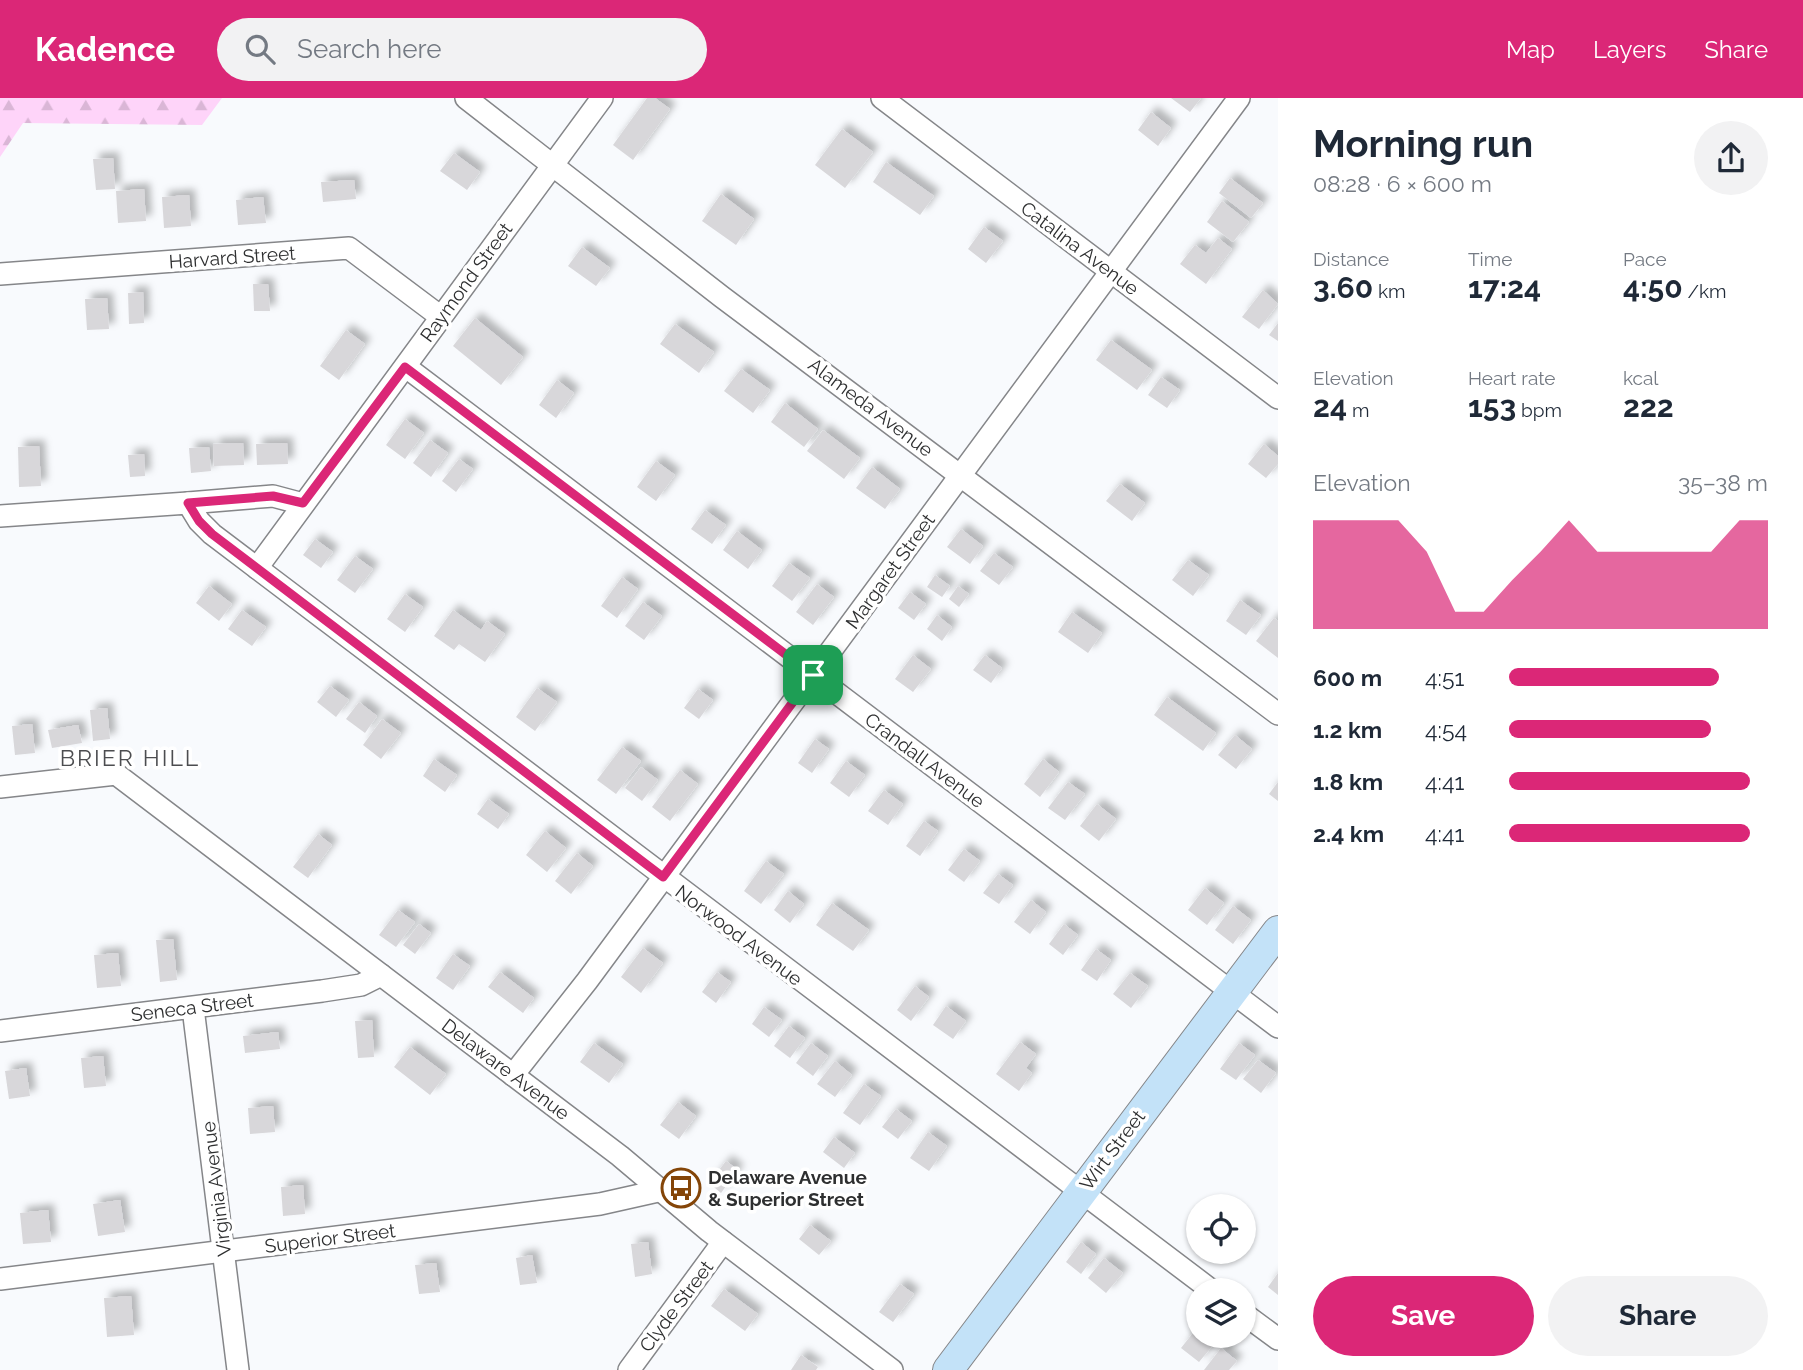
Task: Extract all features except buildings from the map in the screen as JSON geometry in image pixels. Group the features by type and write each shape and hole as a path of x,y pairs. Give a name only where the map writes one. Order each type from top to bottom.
{"main road":[{"name":"Wirt Street","path":"948,1370 1079,1192 1278,931"}],"street":[{"name":"Alameda Avenue","path":"466,98 722,297 1278,714"},
{"name":"Raymond Street","path":"257,568 602,98"},
{"name":"Catalina Avenue","path":"882,98 1278,398"},
{"name":"Margaret Street","path":"513,1075 663,877 1239,98"},
{"name":"Harvard Street","path":"0,274 349,248 441,317"},
{"name":"Crandall Avenue","path":"405,367 1278,1027"},
{"path":"0,516 273,496 303,503"},
{"name":"Norwood Avenue","path":"188,503 199,521 212,534 1195,1278"},
{"name":"Delaware Avenue","path":"0,787 116,774 620,1156 658,1191 892,1370"},
{"name":"Seneca Street","path":"0,1031 361,985 381,975"},
{"name":"Virginia Avenue","path":"193,1008 238,1370"},
{"name":"Superior Street","path":"0,1279 600,1204 658,1191"},
{"name":"Clyde Street","path":"629,1370 723,1242"},
{"path":"1256,1323 1278,1339"}],"green space":[{"path":"0,98 222,98 202,125 23,123 0,157"}],"place":[{"name":"Delaware Avenue & Superior Street","path":"681,1188"}],"district":[{"name":"BRIER HILL","path":"130,758"}],"route":[{"path":"405,367 813,675 663,877 212,534 199,521 188,503 273,496 303,503 405,367"}]}
